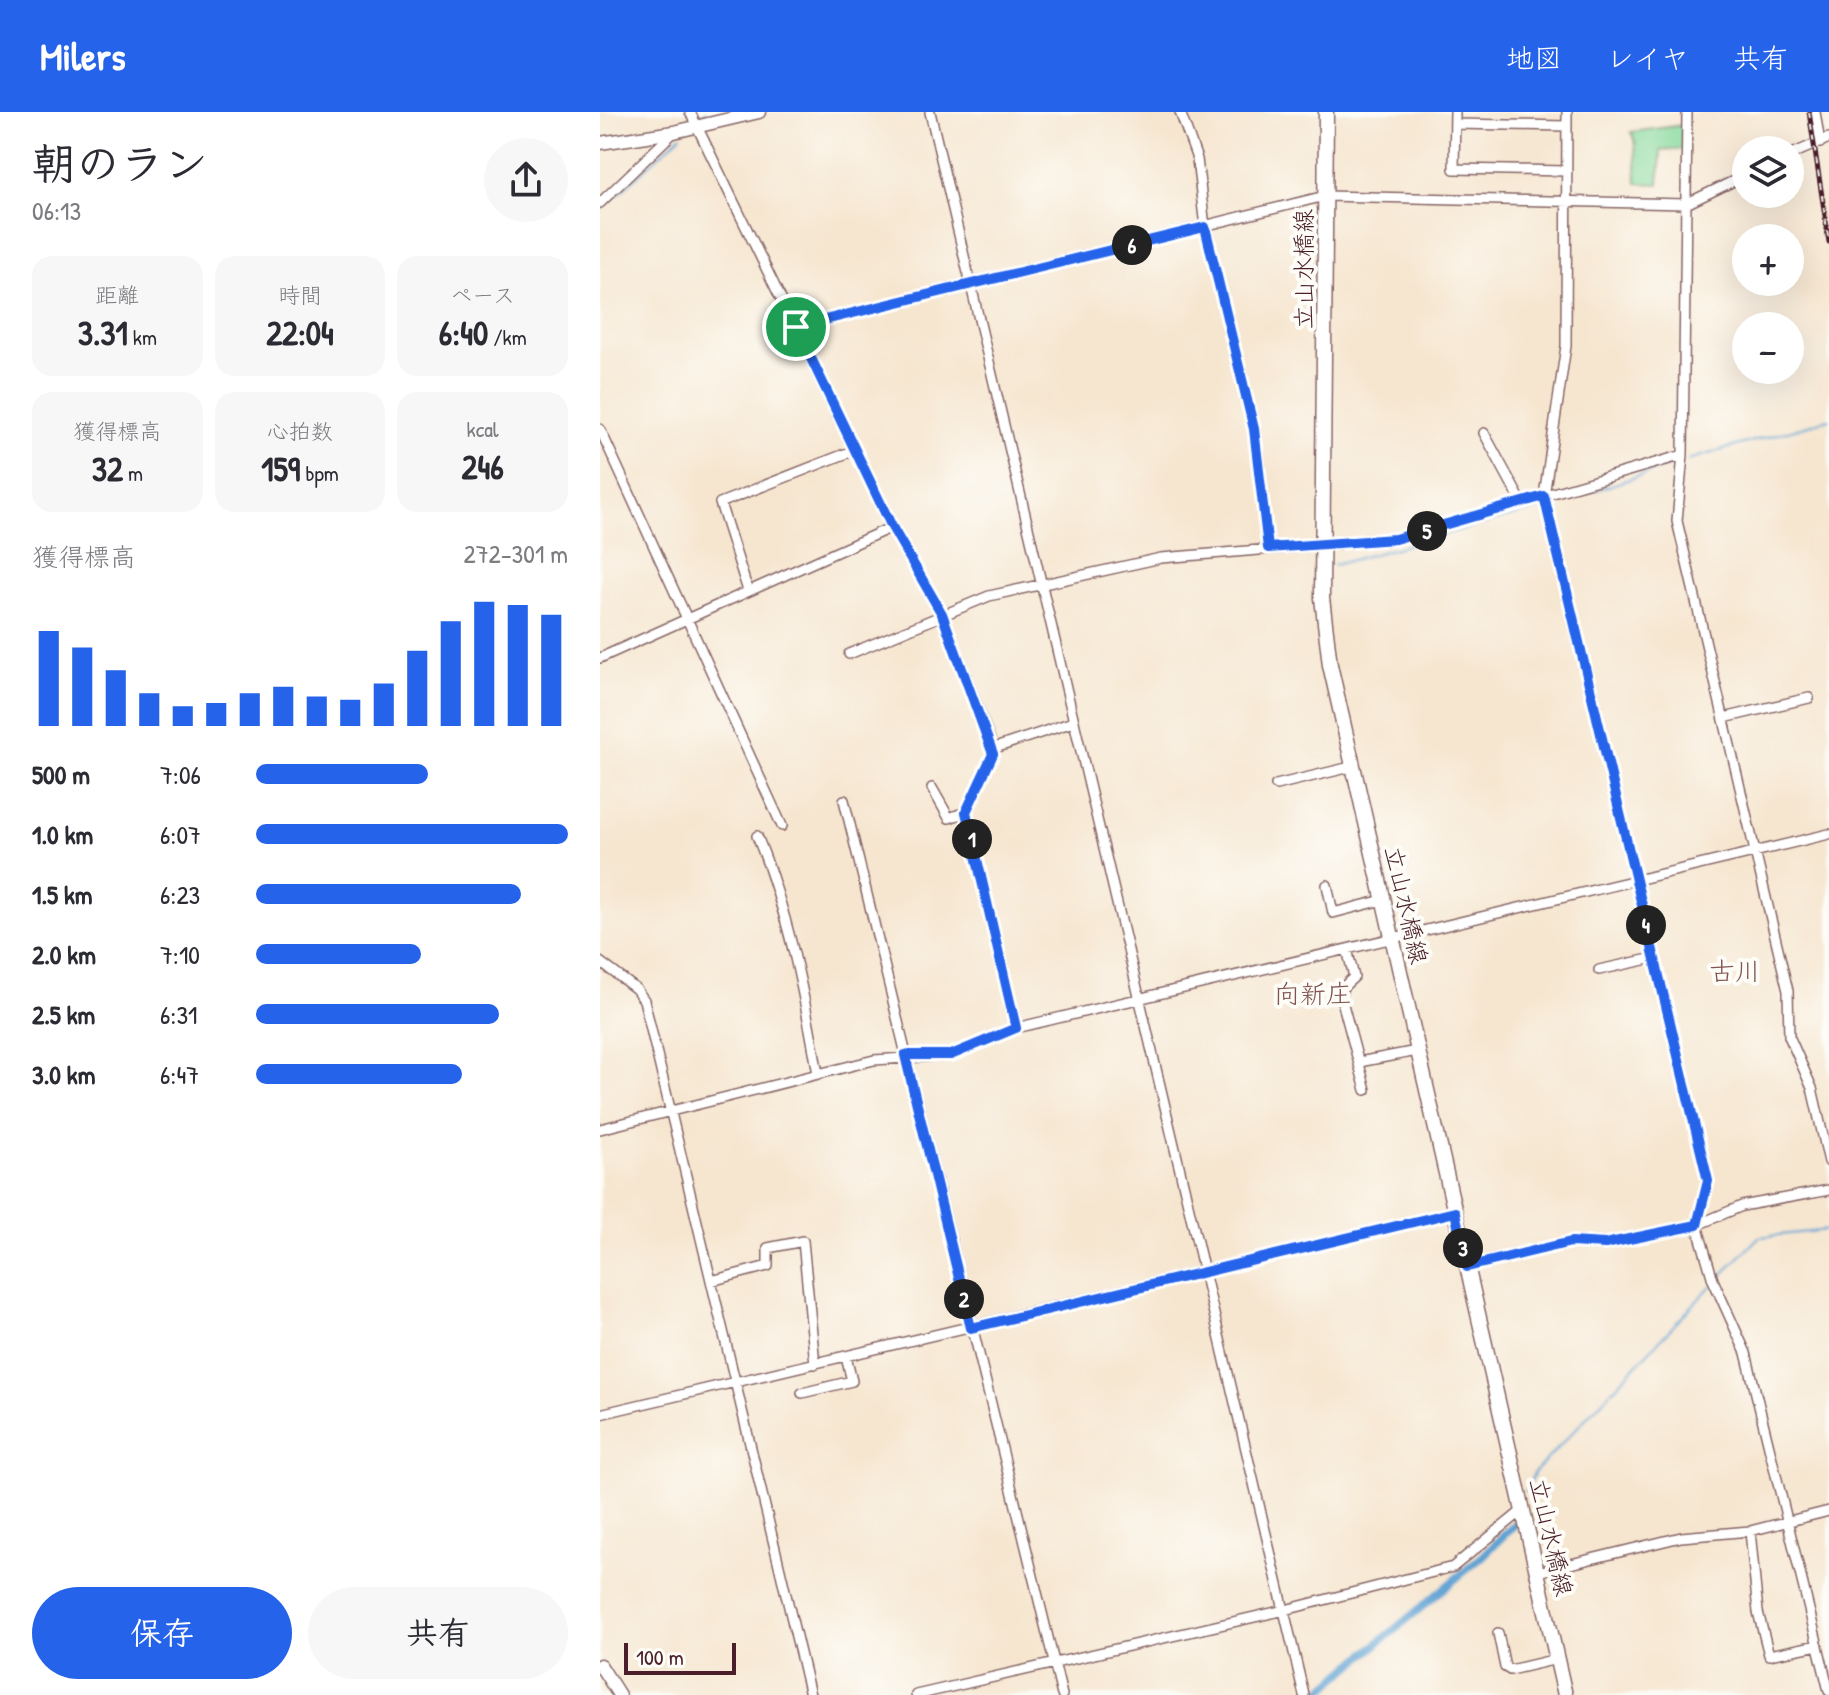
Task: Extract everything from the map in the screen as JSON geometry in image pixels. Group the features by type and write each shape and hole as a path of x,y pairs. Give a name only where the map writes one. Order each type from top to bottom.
{"main road":[{"name":"立山水橋線","path":"1326,112 1324,627 1351,767 1565,1695"}],"street":[{"path":"600,203 674,132 694,117 759,112"},
{"path":"930,112 1304,1695"},
{"path":"1180,112 1197,159 1205,227 1254,429 1268,548"},
{"path":"1455,112 1454,169 1567,171"},
{"path":"1567,112 1566,346 1544,496 1708,1181 1697,1225 1713,1280 1746,1353 1829,1691"},
{"path":"1687,112 1683,455 1677,521 1788,991 1789,1036 1812,1088 1829,1162"},
{"path":"1804,149 1824,141 1815,112"},
{"path":"694,117 892,527 942,614 992,749 993,754 966,812 1016,1028"},
{"path":"1455,124 1567,126"},
{"path":"600,143 674,132"},
{"path":"796,327 1325,196 1686,204 1732,182"},
{"path":"600,429 782,826"},
{"path":"1484,433 1522,503"},
{"path":"748,591 720,503 855,450"},
{"path":"849,654 989,596 1040,583 1161,558 1395,539 1683,455"},
{"path":"600,658 892,527"},
{"path":"1724,718 1809,698"},
{"path":"992,749 1073,722"},
{"path":"1276,785 1351,767"},
{"path":"932,788 949,818 966,812"},
{"path":"844,800 1062,1695"},
{"path":"600,1129 905,1055 951,1055 1016,1028 1829,834"},
{"path":"757,836 779,889 805,997 818,1074"},
{"path":"1327,885 1333,913 1383,900"},
{"path":"1347,949 1354,977 1342,988 1341,997 1366,1090"},
{"path":"1599,970 1654,958"},
{"path":"600,962 636,989 644,1000 810,1695"},
{"path":"1359,1062 1417,1051"},
{"path":"1467,1267 1571,1242 1605,1244 1697,1225 1742,1206 1829,1190"},
{"path":"600,1414 1455,1212"},
{"path":"711,1281 768,1266 768,1248 803,1241 815,1364"},
{"path":"802,1393 852,1381 846,1357"},
{"path":"916,1695 1285,1610 1453,1567 1523,1510"},
{"path":"1538,1572 1681,1537 1750,1531 1829,1511"},
{"path":"1750,1531 1758,1612 1769,1655 1818,1645"},
{"path":"1498,1633 1505,1667 1510,1670 1557,1659"},
{"path":"600,1665 605,1683 619,1695"}],"green space":[{"path":"1684,125 1684,149 1661,150 1659,184 1637,183 1635,142 1631,132"}],"waterway":[{"path":"697,120 706,112"},
{"path":"600,211 681,135"},
{"path":"1688,460 1829,419"},
{"path":"1551,505 1678,463"},
{"path":"1334,565 1541,508"},
{"path":"1718,1279 1759,1237 1829,1230"},
{"path":"1526,1492 1534,1473 1711,1286"},
{"path":"1316,1695 1483,1556 1520,1519"}],"railway":[{"path":"1809,112 1829,242"}],"district":[{"name":"古川","path":"1735,970"},
{"name":"向新庄","path":"1313,993"}],"route":[{"path":"1205,227 1254,429 1268,548 1395,539 1544,496 1708,1181 1697,1225 1605,1244 1571,1242 1467,1267 1455,1212 971,1328 905,1055 951,1055 1016,1028 966,812 993,754 942,614 892,527 796,327 1205,227"}]}
